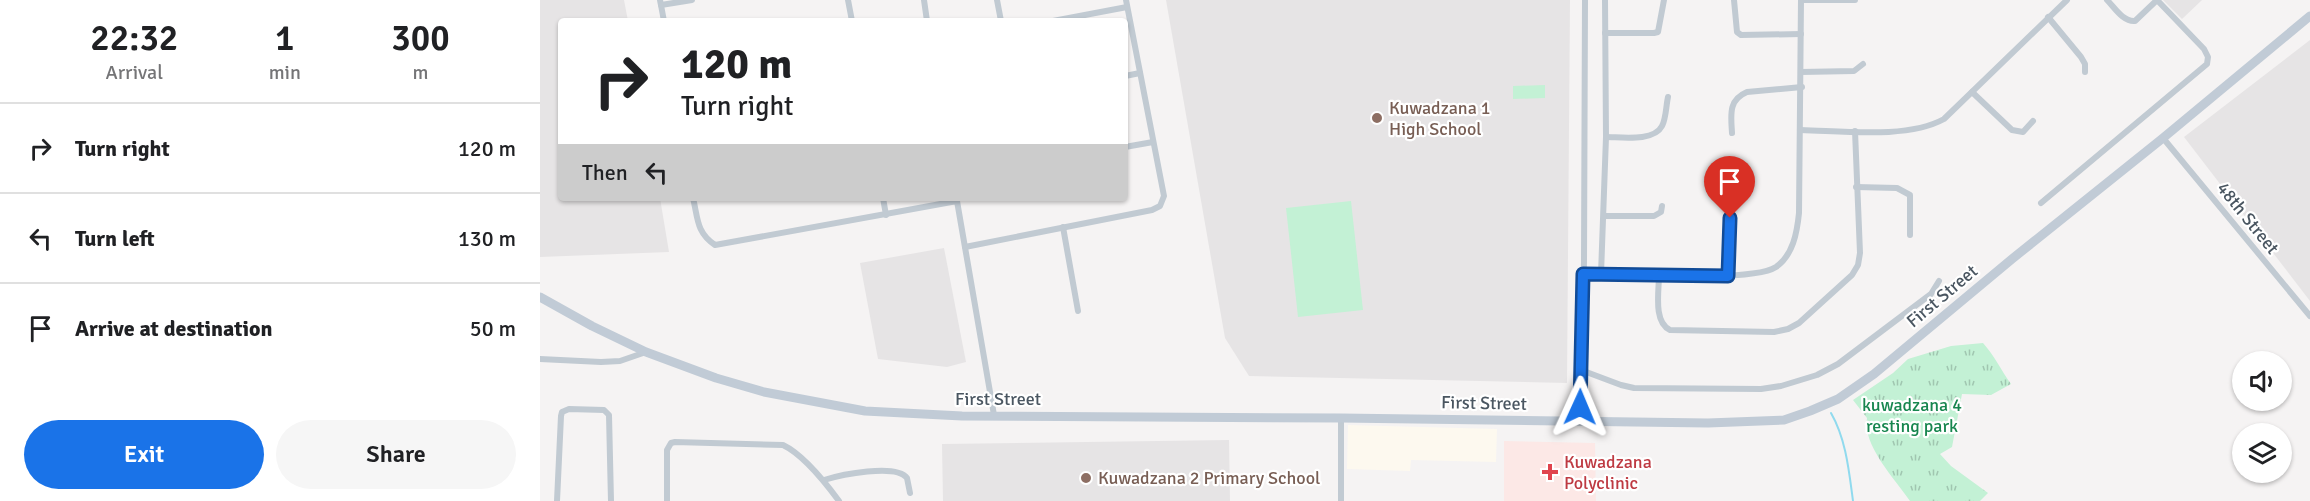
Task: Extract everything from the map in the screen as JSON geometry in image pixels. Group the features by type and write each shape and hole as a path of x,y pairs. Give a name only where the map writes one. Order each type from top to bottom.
{"street":[{"path":"664,18 661,3 692,0"},
{"path":"848,0 851,18"},
{"path":"924,0 927,18"},
{"path":"997,0 1000,18"},
{"path":"1580,421 1584,262 1585,0"},
{"path":"1601,274 1606,137 1605,0"},
{"path":"1605,33 1658,32 1664,0"},
{"path":"1734,0 1735,26 1741,35 1801,34"},
{"path":"1583,274 1728,276 1764,272 1775,268 1789,252 1795,239 1799,220 1801,0 1855,0"},
{"path":"1801,130 1912,130 1925,128 1944,119 2067,0"},
{"path":"2041,203 2207,64 2208,57 2204,49 2157,0 2136,21 2131,22 2126,20 2107,0"},
{"path":"965,247 1152,210 1160,206 1164,196 1126,4 1066,18"},
{"name":"First Street","path":"540,297 591,326 646,352 716,378 764,392 865,411 962,416 1767,422 1795,417 1838,399 1874,374 2310,16"},
{"path":"2048,17 2081,57 2085,64 2085,72"},
{"path":"1802,72 1854,70 1863,64"},
{"path":"1128,75 1140,73"},
{"path":"1732,133 1730,113 1733,102 1739,96 1747,92 1802,87"},
{"path":"1972,93 2012,130 2023,132 2033,121"},
{"path":"1606,137 1650,136 1657,132 1662,126 1668,97"},
{"path":"1659,275 1659,318 1665,328 1674,331 1774,332 1788,329 1799,323 1852,275 1858,265 1860,253 1855,131"},
{"name":"48th Street","path":"2163,138 2310,316"},
{"path":"1128,146 1153,142"},
{"path":"1856,187 1897,188 1910,195 1910,235"},
{"path":"1728,276 1731,199"},
{"path":"694,201 700,232 704,238 715,245 886,215 948,201"},
{"path":"884,201 886,215"},
{"path":"957,201 994,415"},
{"path":"1604,216 1654,216 1661,212 1662,206"},
{"path":"1063,227 1078,311"},
{"path":"1581,370 1634,388 1781,386 1817,375 1838,364 1930,294 1939,281"},
{"path":"540,359 620,361 646,352"},
{"path":"557,501 561,416 562,412 569,409 604,410 609,415 611,501"},
{"path":"1341,418 1341,501"},
{"path":"667,501 667,450 671,443 675,442 783,445 824,480 839,501"},
{"path":"824,480 850,473 898,471 907,478 910,493"}],"shaded area":[{"path":"540,0 624,0 627,18 558,18 558,201 660,201 669,252 540,257"},
{"name":"Kuwadzana 1 High School","path":"1166,0 1570,0 1567,383 1249,376 1225,338"},
{"path":"2163,0 2202,0 2182,19"},
{"path":"2310,40 2310,301 2184,137"},
{"path":"944,248 966,362 947,367 878,359 860,263"},
{"path":"1348,425 1497,429 1496,462 1411,460 1410,471 1347,469"},
{"name":"Kuwadzana 2 Primary School","path":"1229,440 1230,501 943,501 942,444"},
{"name":"Kuwadzana Polyclinic","path":"1504,441 1595,443 1596,501 1504,501"}],"green space":[{"path":"1545,85 1545,98 1513,99 1513,86"},
{"path":"1351,201 1363,310 1298,317 1286,208"},
{"name":"kuwadzana 4 resting park","path":"1983,343 2011,384 1991,395 1962,394 1952,447 1940,454 1951,466 1988,493 1980,501 1910,501 1874,450 1867,428 1867,418 1853,400 1893,373 1908,359 1951,346"}],"waterway":[{"path":"1831,413 1843,444 1853,501"}],"place":[{"name":"Kuwadzana 1 High School","path":"1377,118"},
{"name":"Kuwadzana Polyclinic","path":"1550,472"},
{"name":"Kuwadzana 2 Primary School","path":"1086,478"}],"route":[{"path":"1580,407 1583,274 1728,276 1730,218"}]}
